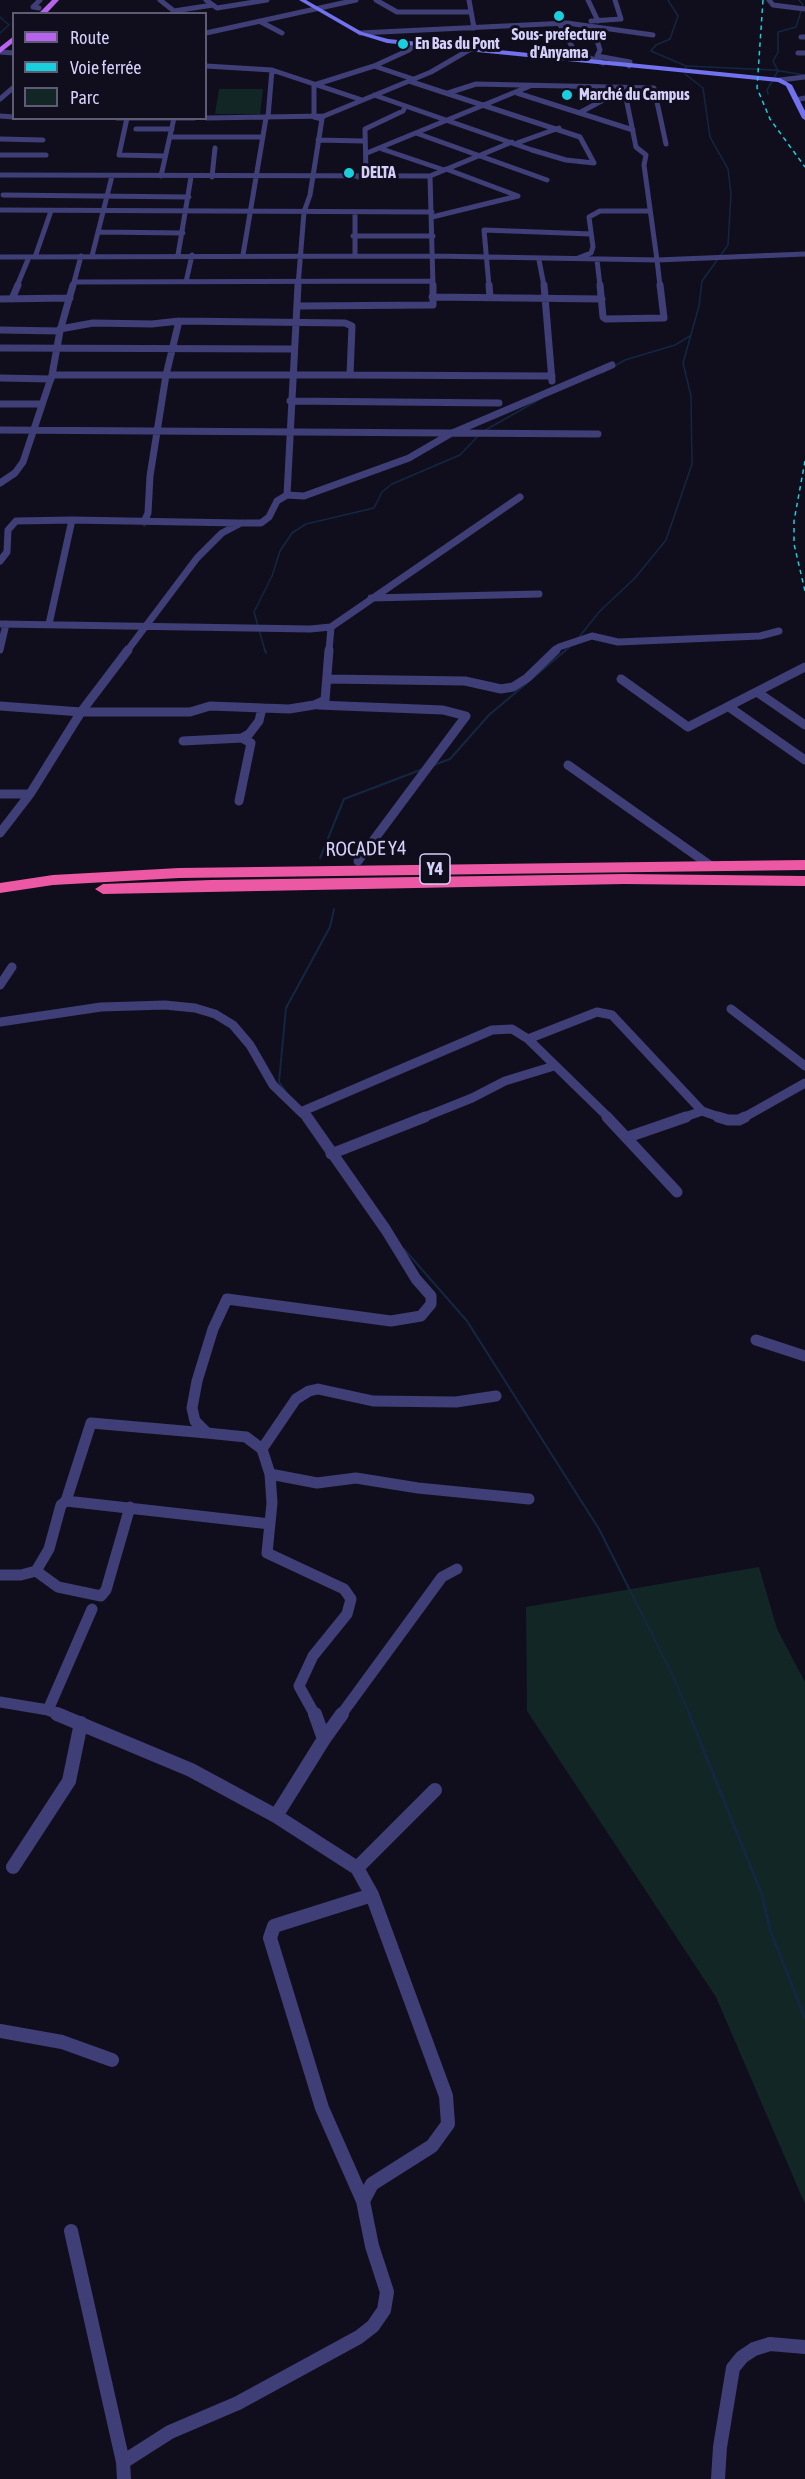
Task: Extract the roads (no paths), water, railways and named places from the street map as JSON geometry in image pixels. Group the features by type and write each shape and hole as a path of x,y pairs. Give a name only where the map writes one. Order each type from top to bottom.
{"highway":[{"name":"ROCADE Y4","path":"0,888 53,880 179,873 805,865"},
{"name":"ROCADE Y4","path":"0,900 54,891 223,885 624,879 805,881"}],"main road":[{"path":"38,9 48,0"},
{"path":"38,9 56,0"},
{"path":"0,44 12,34"},
{"path":"0,52 12,41"}],"street":[{"path":"160,0 174,11 213,5"},
{"path":"206,0 217,8 267,0"},
{"path":"302,0 360,33 387,41 780,80 805,77"},
{"path":"207,33 356,0"},
{"path":"376,0 397,12 470,12"},
{"path":"469,0 474,28"},
{"path":"588,0 598,21"},
{"path":"360,33 621,19 615,0"},
{"path":"770,0 773,5 804,9 804,19"},
{"path":"795,0 795,8"},
{"path":"260,21 282,33"},
{"path":"560,23 575,52 604,63"},
{"path":"567,23 653,36"},
{"path":"593,27 600,50 597,56 630,63 629,66"},
{"path":"314,85 374,66 409,51 415,44"},
{"path":"207,118 314,117 339,111 431,72 469,50"},
{"path":"207,66 253,67 272,70 362,100"},
{"path":"374,66 580,137 594,163 566,160 374,95"},
{"path":"243,255 267,118 272,70"},
{"path":"780,80 789,85 801,99 805,118"},
{"path":"448,93 476,84 654,88 666,144"},
{"path":"314,85 314,117"},
{"path":"367,153 382,149 517,93 531,85"},
{"path":"579,113 624,88"},
{"path":"597,260 603,317 606,320 661,320 664,318 649,211 644,165 646,155 636,147 624,88"},
{"path":"0,99 12,89"},
{"path":"517,93 633,130"},
{"path":"357,177 366,174 367,153 363,141 365,129 403,111 405,107"},
{"path":"287,495 292,433 290,401 293,349 304,212 310,195 322,119 314,117"},
{"path":"92,256 127,120"},
{"path":"161,176 174,120"},
{"path":"0,175 430,176 478,156 559,128"},
{"path":"136,129 172,129"},
{"path":"416,134 547,180"},
{"path":"170,137 263,137"},
{"path":"0,139 43,140"},
{"path":"318,140 363,141"},
{"path":"212,177 215,148"},
{"path":"0,210 432,214 518,196 382,149"},
{"path":"0,155 46,155"},
{"path":"119,155 165,156"},
{"path":"0,204 10,176"},
{"path":"298,306 433,305 430,176"},
{"path":"178,255 191,177"},
{"path":"3,195 189,197"},
{"path":"12,299 51,210"},
{"path":"574,260 591,253 589,217 600,211 649,211"},
{"path":"355,255 353,236 356,212"},
{"path":"490,297 484,230 591,234"},
{"path":"98,232 183,232"},
{"path":"353,236 433,236"},
{"path":"0,257 355,255 538,260 657,260 805,254"},
{"path":"186,282 192,255"},
{"path":"0,483 15,473 23,462 51,377 60,330 81,256"},
{"path":"538,260 547,298 553,392"},
{"path":"75,282 432,281"},
{"path":"432,297 602,299"},
{"path":"0,299 70,298"},
{"path":"0,330 60,330 93,323 152,324 179,321 351,324 350,375"},
{"path":"144,522 148,513 166,375 179,321"},
{"path":"0,348 293,349"},
{"path":"0,561 8,552 8,530 16,521 261,523 269,518 277,501 287,495 304,496 409,458 450,434 612,365"},
{"path":"0,378 166,375 552,376"},
{"path":"290,401 499,403"},
{"path":"0,404 42,404"},
{"path":"0,430 598,434"},
{"path":"0,650 3,624 310,629 331,627 520,497"},
{"path":"50,624 72,520"},
{"path":"0,833 30,794 81,712 197,558 222,533 241,523"},
{"path":"370,598 538,594"},
{"path":"0,706 81,712 190,712 210,706 289,710 314,705 325,700 331,627"},
{"path":"328,679 465,681 501,689 513,687 528,678 559,647 592,636 618,642 760,636 779,631"},
{"path":"621,679 688,727 805,667"},
{"path":"758,692 805,725"},
{"path":"314,705 443,710 466,716 358,861"},
{"path":"729,707 805,760"},
{"path":"183,741 242,738 249,734 259,721 262,708"},
{"path":"239,801 250,743 242,738"},
{"path":"568,765 711,866"},
{"path":"0,794 30,794"},
{"path":"0,985 12,967"},
{"path":"0,1022 100,1007 165,1005 195,1008 215,1014 234,1025 250,1044 273,1085 303,1114 386,1230 416,1279 431,1296 431,1304 421,1316 391,1321 372,1321 249,1300 231,1298 224,1301 197,1381 192,1408 195,1421 207,1433"},
{"path":"731,1009 805,1066"},
{"path":"528,1039 597,1012 612,1015 702,1111 728,1120 739,1120 805,1083"},
{"path":"303,1114 306,1108 402,1071 492,1030 512,1029 528,1039 628,1137 677,1192"},
{"path":"331,1154 471,1098 506,1081 554,1066"},
{"path":"628,1137 702,1111"},
{"path":"756,1340 805,1356"},
{"path":"262,1449 296,1399 309,1391 318,1389 373,1401 456,1402 496,1396"},
{"path":"0,1575 21,1575 36,1571 50,1549 61,1505 66,1501 88,1425 92,1423 207,1433 254,1440 262,1449 270,1474 270,1524 267,1553 344,1589 351,1599 347,1614 313,1656 299,1686 319,1722 324,1739"},
{"path":"270,1474 317,1483 356,1478 418,1488 529,1499"},
{"path":"66,1501 270,1524"},
{"path":"36,1571 58,1587 101,1596 106,1590 130,1507"},
{"path":"276,1816 324,1739 419,1606 442,1577 457,1569"},
{"path":"48,1710 92,1609"},
{"path":"0,1702 48,1710 191,1770 276,1816 357,1868 372,1895 435,2063 446,2096 448,2124 432,2146 372,2184 363,2200"},
{"path":"13,1868 69,1781 81,1723"},
{"path":"357,1868 435,1790"},
{"path":"71,2231 124,2471 170,2432 238,2403 359,2337 373,2326 384,2310 387,2292 372,2246 363,2200 322,2108 270,1938 274,1926 372,1895"},
{"path":"0,2031 62,2043 112,2060"},
{"path":"718,2479 720,2447 733,2368 742,2357 762,2346 770,2344 805,2347"}],"waterway":[{"path":"668,0 678,16 670,39 656,45 651,51 686,66"},
{"path":"778,71 773,61 778,52 778,32 796,27 803,5 799,0"},
{"path":"0,17 9,25 0,33"},
{"path":"685,71 686,66"},
{"path":"686,66 778,71"},
{"path":"768,94 767,90 778,71"},
{"path":"778,71 805,75"},
{"path":"579,637 600,611 635,578 666,540 692,464 691,396 683,363 699,306 702,281 728,245 731,194 728,169 710,137 703,88 685,74"},
{"path":"602,373 625,360 675,345 690,336"},
{"path":"482,432 542,398"},
{"path":"265,651 254,612 272,576 280,551 292,533 306,524 374,508 382,492 392,484 460,455 478,436"},
{"path":"565,651 573,644"},
{"path":"434,765 450,759 489,715 566,650"},
{"path":"320,858 344,799 423,769"},
{"path":"286,1092 279,1082 286,1008 330,927 334,909"},
{"path":"404,1249 467,1321 599,1529 671,1672 690,1715"},
{"path":"689,1714 762,1895 770,1930 805,2018"}],"railway":[{"path":"763,0 757,88 770,119 805,167"},
{"path":"805,461 794,521 794,544 805,591"}],"place":[{"name":"Sous- prefecture d'Anyama","path":"559,16"},
{"name":"En Bas du Pont","path":"403,44"},
{"name":"Marché du Campus","path":"567,95"},
{"name":"DELTA","path":"349,173"}]}
